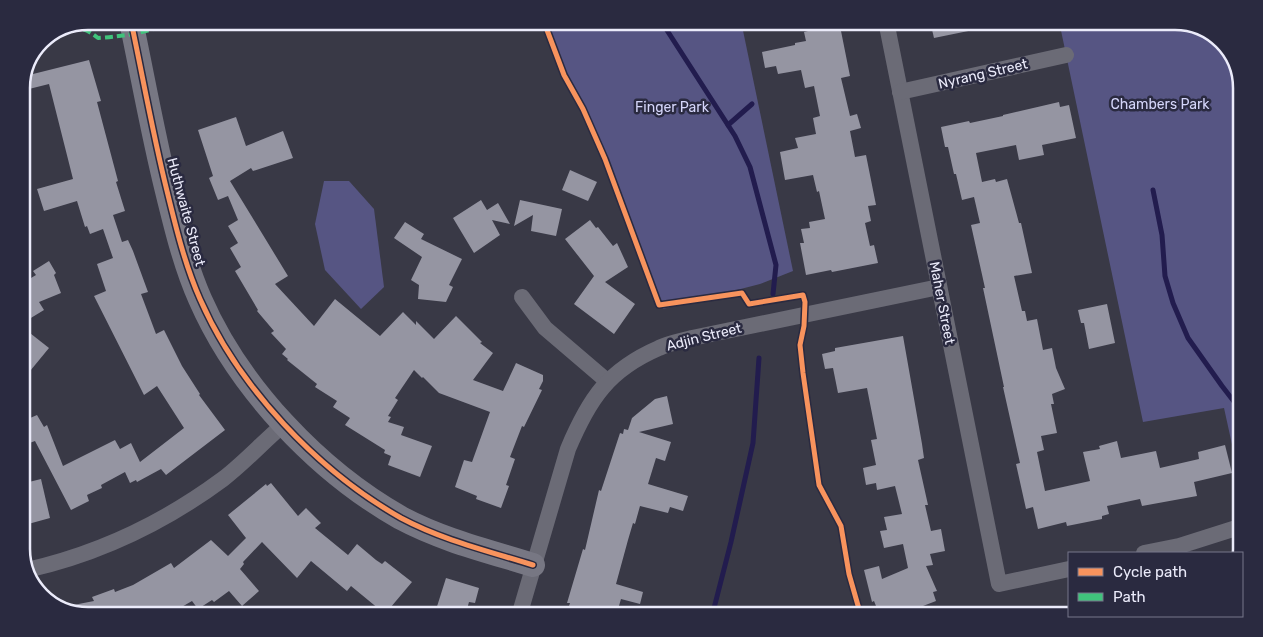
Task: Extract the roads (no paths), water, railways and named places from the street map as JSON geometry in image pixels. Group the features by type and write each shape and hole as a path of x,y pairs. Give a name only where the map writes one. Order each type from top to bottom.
{"street":[{"name":"Huthwaite Street","path":"133,30 161,167 178,236 200,299 231,356 283,424 349,485 402,518 446,538 533,564"},
{"name":"Maher Street","path":"888,30 999,584 1068,569"},
{"name":"Nyrang Street","path":"900,92 1066,55"},
{"name":"Adjin Street","path":"521,607 568,449 591,401 607,381 630,364 659,348 692,338 939,287"},
{"path":"522,297 545,328 607,381"},
{"path":"33,569 114,543 174,513 225,478 283,424"},
{"path":"1149,552 1179,546 1233,529"}],"waterway":[{"path":"667,30 735,136 750,167 776,265 773,294"},
{"path":"728,125 752,104"},
{"path":"1153,190 1162,235 1165,276 1173,303 1188,338 1233,400"},
{"path":"714,607 753,443 759,358"}],"park label":[{"name":"Chambers Park","path":"1160,104"},
{"name":"Finger Park","path":"672,107"}]}
